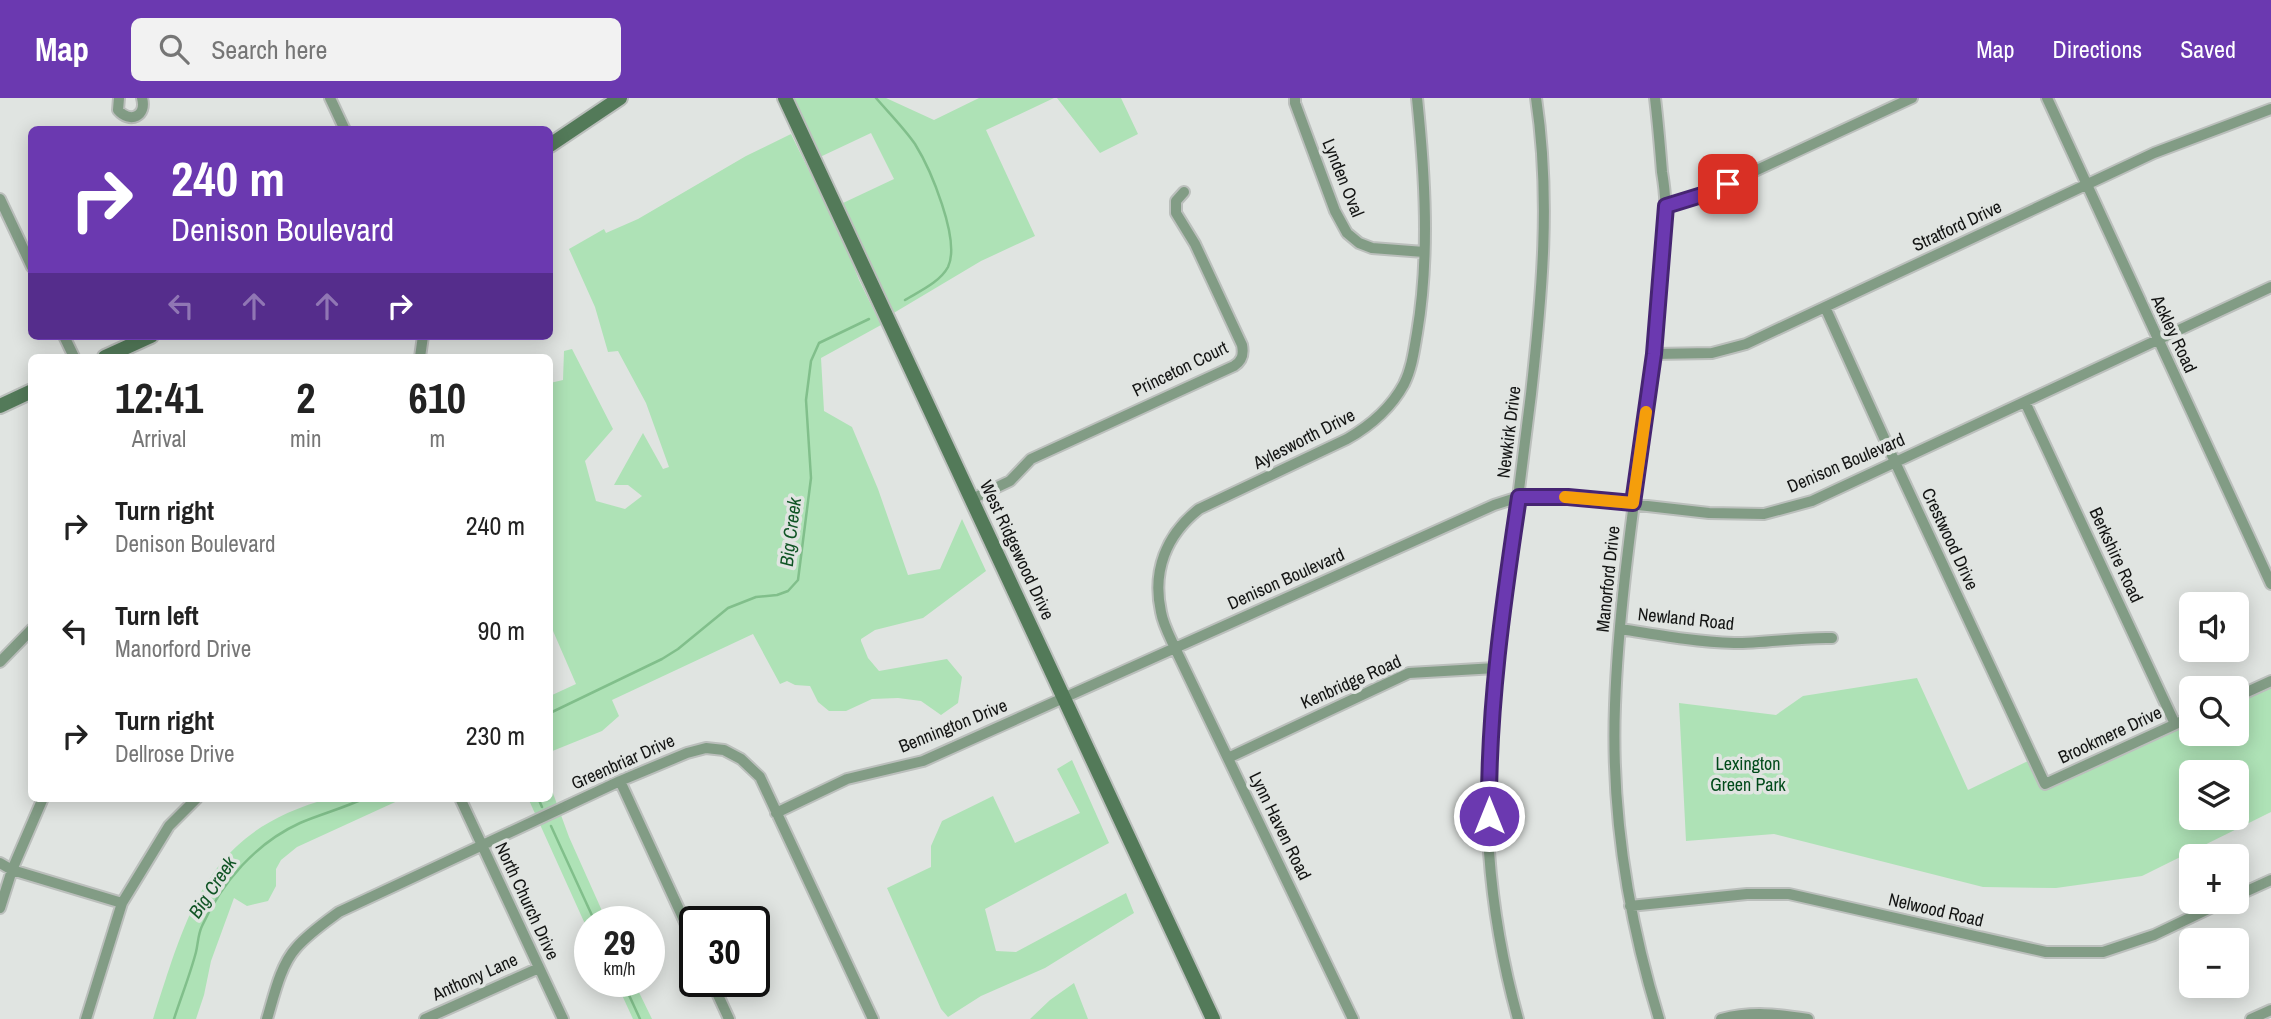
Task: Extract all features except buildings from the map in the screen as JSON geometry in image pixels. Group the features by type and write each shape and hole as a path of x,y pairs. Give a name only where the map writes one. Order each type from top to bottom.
{"main road":[{"path":"553,143 621,98"},
{"name":"West Ridgewood Drive","path":"785,98 1213,1019"},
{"path":"112,354 142,340"},
{"path":"0,406 28,393"}],"street":[{"path":"119,98 118,110 129,118 142,112 142,98"},
{"path":"330,98 343,126"},
{"name":"Lynden Oval","path":"1295,98 1335,211 1347,233 1359,243 1372,247 1424,252"},
{"name":"Aylesworth Drive","path":"1175,648 1161,614 1159,568 1168,543 1184,521 1199,509 1365,429 1390,405 1404,383 1412,361 1420,312 1424,252 1423,154 1417,98"},
{"name":"Newkirk Drive","path":"1518,1019 1504,968 1489,852 1489,768 1496,668 1519,497 1542,287 1544,166 1536,98"},
{"name":"Manorford Drive","path":"1656,98 1666,206 1654,354 1633,503 1615,706 1617,809 1630,906 1644,971 1660,1019"},
{"path":"1666,206 1705,194 1910,98"},
{"name":"Ackley Road","path":"2046,98 2271,584"},
{"name":"Stratford Drive","path":"1654,354 1712,353 1746,344 2154,153 2271,109"},
{"name":"Princeton Court","path":"972,499 1010,481 1031,459 1240,361 1243,356 1242,345 1195,244 1176,213 1176,201 1184,192"},
{"path":"0,199 28,258"},
{"name":"Denison Boulevard","path":"1065,698 1493,505 1519,497 1568,497 1709,513 1764,514 1812,500 2271,287"},
{"name":"Crestwood Drive","path":"1825,307 2045,785"},
{"name":"Berkshire Road","path":"2025,402 2175,724"},
{"name":"Newland Road","path":"1620,629 1694,640 1737,643 1805,637 1832,638"},
{"path":"0,662 28,633"},
{"name":"Lynn Haven Road","path":"1175,648 1353,1019"},
{"name":"Kenbridge Road","path":"1228,758 1409,673 1496,668"},
{"path":"2249,690 2271,681"},
{"name":"Bennington Drive","path":"776,813 847,779 923,761 1065,698"},
{"name":"Brookmere Drive","path":"2045,785 2179,722"},
{"name":"Greenbriar Drive","path":"267,1019 281,975 294,949 339,912 620,781 687,753 706,748 724,750 741,759 760,777 873,1019"},
{"path":"620,781 679,909"},
{"path":"0,908 12,870 41,802"},
{"path":"86,1019 122,903 169,826 193,802"},
{"name":"North Church Drive","path":"462,802 562,1019"},
{"path":"0,863 12,870 122,903"},
{"path":"2249,890 2271,880"},
{"name":"Nelwood Road","path":"1630,906 1735,895 1789,894 2046,953 2104,952 2154,935 2198,914"},
{"name":"Anthony Lane","path":"425,1019 539,968"},
{"path":"719,997 729,1019"},
{"path":"2251,1019 2271,1010"},
{"path":"1721,1019 1764,1013 1808,1019"}],"green space":[{"path":"793,98 886,98 934,120 979,98 1054,98 986,130 1035,236 981,261 892,314 843,203 894,179 871,133 820,157"},
{"path":"1057,98 1121,98 1138,134 1100,153"},
{"path":"791,134 881,325 821,358 824,411 852,427 878,489 908,575 940,569 962,519 986,571 923,618 875,630 861,639 868,658 879,671 947,659 962,677 958,703 941,715 921,701 898,698 872,699 846,711 829,711 818,702 810,686 795,685 787,681 780,684 753,634 612,700 619,716 602,731 553,751 553,695 576,684 553,631 553,382 563,380 564,351 572,349 613,429 585,461 596,501 625,509 642,496 628,485 614,485 643,433 663,469 669,467 646,403 618,351 608,352 595,307 569,249 604,229 606,233 638,219 746,156"},
{"name":"Lexington Green Park","path":"1917,678 1968,790 2028,761 2038,781 2047,786 2179,726 2179,746 2249,746 2249,695 2271,685 2271,812 2249,823 2249,760 2179,760 2179,830 2235,830 2206,844 2179,844 2179,858 2142,876 2056,888 1983,887 1774,834 1686,841 1679,703 1776,715 1803,696"},
{"path":"1072,760 1109,843 985,909 996,951 1016,952 1126,893 1134,913 1045,968 981,996 948,1017 941,1009 887,888 931,867 931,846 942,821 993,796 1015,843 1080,813 1057,769"},
{"path":"553,793 600,906 577,906 530,802 553,802"},
{"path":"319,802 395,802 297,847 281,860 276,869 276,886 268,901 247,906 234,898 211,961 196,1019 153,1019 178,943 209,880 229,854 256,831 289,812"},
{"path":"1074,983 1088,1019 1030,1019 1050,1000"},
{"path":"623,997 641,997 652,1019 633,1019"}],"waterway":[{"name":"Big Creek","path":"876,98 906,132 921,155 942,204 950,240 951,255 948,267 929,286 905,300"},
{"name":"Big Creek","path":"553,712 662,659 728,608 756,597 788,591 798,580 811,478 806,400 811,361 819,343 869,319"},
{"name":"Big Creek","path":"174,1019 194,961 202,926 230,879 255,853 284,831 356,802"},
{"path":"540,802 542,807"},
{"path":"551,826 588,906"},
{"path":"630,997 640,1019"}],"slow traffic":[{"path":"1565,497 1633,503 1646,412"}],"route":[{"path":"1489,816 1489,768 1496,668 1519,497 1568,497 1633,503 1654,354 1666,206 1728,184"}]}
